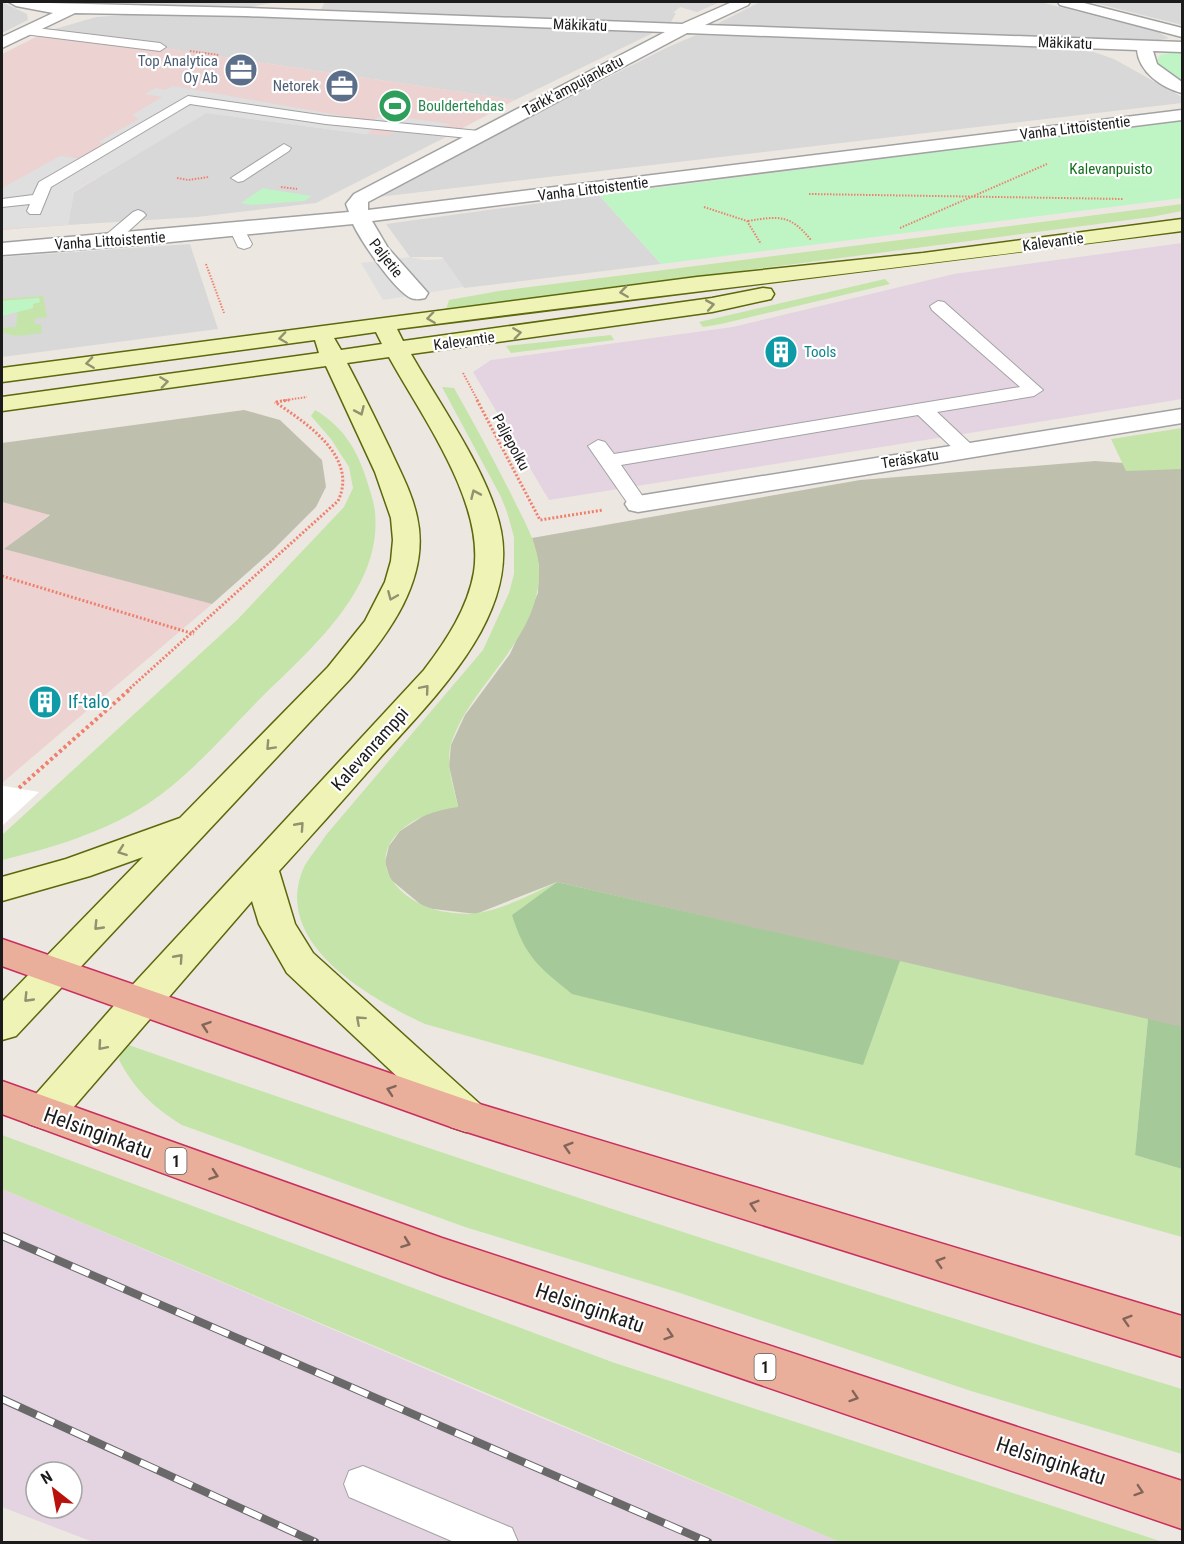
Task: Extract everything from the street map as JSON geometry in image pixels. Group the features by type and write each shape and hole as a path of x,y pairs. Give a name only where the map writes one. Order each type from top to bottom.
{"highway":[{"path":"2,952 466,1116 1182,1337"},
{"name":"Helsinginkatu","path":"2,1097 636,1325 1182,1505"}],"main road":[{"name":"Kalevantie","path":"2,375 320,333 390,337 712,305 923,259 1182,225"},
{"path":"2,1026 197,824 360,650 387,610 401,570 406,540 399,502 351,391 320,333"},
{"name":"Kalevantie","path":"2,404 334,359 390,337"},
{"name":"Kalevanramppi","path":"44,1113 140,1002 425,689 462,636 485,588 490,550 484,514 465,472 390,337"},
{"path":"2,889 78,868 197,824"},
{"path":"261,869 277,924 300,963 466,1116"}],"street":[{"name":"Mäkikatu","path":"16,2 45,8 246,12 1182,47"},
{"path":"2,43 90,2"},
{"path":"246,12 294,2"},
{"name":"Tarkk'ampujankatu","path":"360,219 356,204 361,198 683,29 743,2"},
{"path":"1065,2 1182,33"},
{"path":"1144,46 1145,59 1151,68 1182,88"},
{"name":"Vanha Littoistentie","path":"2,249 241,237 360,219 1182,115"},
{"name":"Paljetie","path":"360,219 376,250 417,293"},
{"name":"Teräskatu","path":"638,504 1182,416"}],"lane":[{"path":"28,31 160,47"},
{"path":"2,203 37,205 44,185 188,100 326,120 479,135"},
{"path":"306,133 326,120"},
{"path":"428,146 450,151"},
{"path":"238,178 284,148"},
{"path":"107,242 138,215"},
{"path":"638,504 604,453 923,409 1034,390 938,306"},
{"path":"923,409 966,450"},
{"path":"363,1484 498,1542"}],"path":[{"path":"891,232 1057,160"},
{"path":"666,181 691,200 747,221 788,217 798,223 812,242"},
{"path":"808,194 1133,199"},
{"path":"747,221 762,246"},
{"path":"203,257 228,322"},
{"name":"Paljepolku","path":"464,373 540,520 638,504"},
{"path":"19,788 328,515 342,492 344,482 340,466 332,451 305,422 275,402"},
{"path":"2,576 195,634"}],"shaded area":[{"path":"2,2 27,14 28,20 2,33"},
{"path":"107,2 276,2 250,7 100,5"},
{"path":"325,2 720,2 697,12 680,7 673,13 676,13 671,22 543,20 321,9"},
{"path":"760,2 1040,2 1158,32 1169,38 1159,40 711,27"},
{"path":"1089,2 1182,2 1182,25 1099,4"},
{"path":"153,13 653,33 515,100 48,31 96,17"},
{"path":"48,31 515,100 446,137 397,131 388,136 206,113 74,191 68,225 2,230 2,54"},
{"path":"696,35 1079,47 1114,59 1182,97 1182,103 370,198"},
{"path":"173,86 372,121 378,117 395,120 407,118 451,124 415,133 374,129 366,134 206,113 74,191 68,225 2,229 2,188 60,156 83,159 109,144 98,142 139,119 132,115 162,97 145,94 155,88 165,90"},
{"path":"206,113 366,134 397,131 446,137 316,203 197,217 68,225 74,192"},
{"path":"599,195 661,264 464,288 442,257 410,257 386,224"},
{"path":"1182,243 1182,399 549,500 473,372 491,360 733,327 954,274"},
{"path":"190,244 218,329 2,357 2,257"},
{"path":"410,257 425,260 444,259 463,287 383,300 361,263"},
{"path":"244,410 280,420 322,460 326,487 316,507 274,549 212,604 4,549 50,515 2,502 2,443"},
{"path":"1095,461 1182,467 1182,1028 557,882 476,914 425,908 390,879 385,862 389,846 400,831 431,811 458,806 449,766 451,745 465,715 510,654 538,593 539,566 532,538 860,480"},
{"path":"2,502 50,514 5,549 212,604 2,783"},
{"path":"2,1189 840,1542 93,1542 36,1520 84,1520 84,1460 24,1460 24,1515 2,1507"}],"green space":[{"path":"1182,50 1182,82 1166,73 1156,62 1160,55"},
{"name":"Kalevanpuisto","path":"1182,121 1182,198 1159,201 661,264 599,195"},
{"path":"263,188 312,196 304,201 252,205 241,203"},
{"path":"1182,204 1182,211 1151,217 446,310 449,300 499,291"},
{"path":"885,279 890,284 721,324 703,327 699,322"},
{"path":"43,296 47,317 34,319 35,324 41,324 42,333 10,335 2,331 2,328 16,327 18,310 33,308 33,304 40,302 38,298 2,301 2,299"},
{"path":"39,298 40,302 33,304 33,308 2,316 2,301"},
{"path":"611,335 614,340 511,353 506,346"},
{"path":"442,387 454,388 526,524 538,559 537,593 518,639 474,700 451,744 449,760 458,807 428,814 413,821 400,831 390,844 386,857 387,870 393,881 413,900 426,907 468,914 508,905 557,882 512,915 863,1064 900,961 1148,1019 1135,1155 1182,1169 1182,1237 425,1024 378,999 353,983 330,964 312,942 300,919 297,893 305,865 326,835 483,650 509,593 514,574 514,537 507,512"},
{"path":"315,410 334,424 348,440 363,470 374,504 374,541 366,569 353,596 316,644 202,758 161,795 129,815 94,832 58,845 2,860 2,835 237,620 344,507 353,488 349,467 331,439 311,416"},
{"path":"1182,428 1182,469 1126,471 1111,439"},
{"path":"557,882 900,961 863,1065 572,994 534,960 522,941 512,915"},
{"path":"1148,1019 1182,1027 1182,1169 1135,1155"},
{"path":"123,1043 651,1222 1182,1389 1182,1454 971,1391 677,1292 465,1227 182,1125 162,1111 138,1089 119,1060"},
{"path":"2,1135 612,1362 1163,1542 840,1542 2,1189"}],"pier":[{"path":"2,787 39,792 2,826"}],"railway":[{"path":"2,1236 708,1542"},
{"path":"2,1399 315,1542"}],"place":[{"name":"Top Analytica Oy Ab","path":"241,70"},
{"name":"Netorek","path":"342,86"},
{"name":"Bouldertehdas","path":"395,106"},
{"name":"Tools","path":"781,352"},
{"name":"If-talo","path":"45,702"}]}
